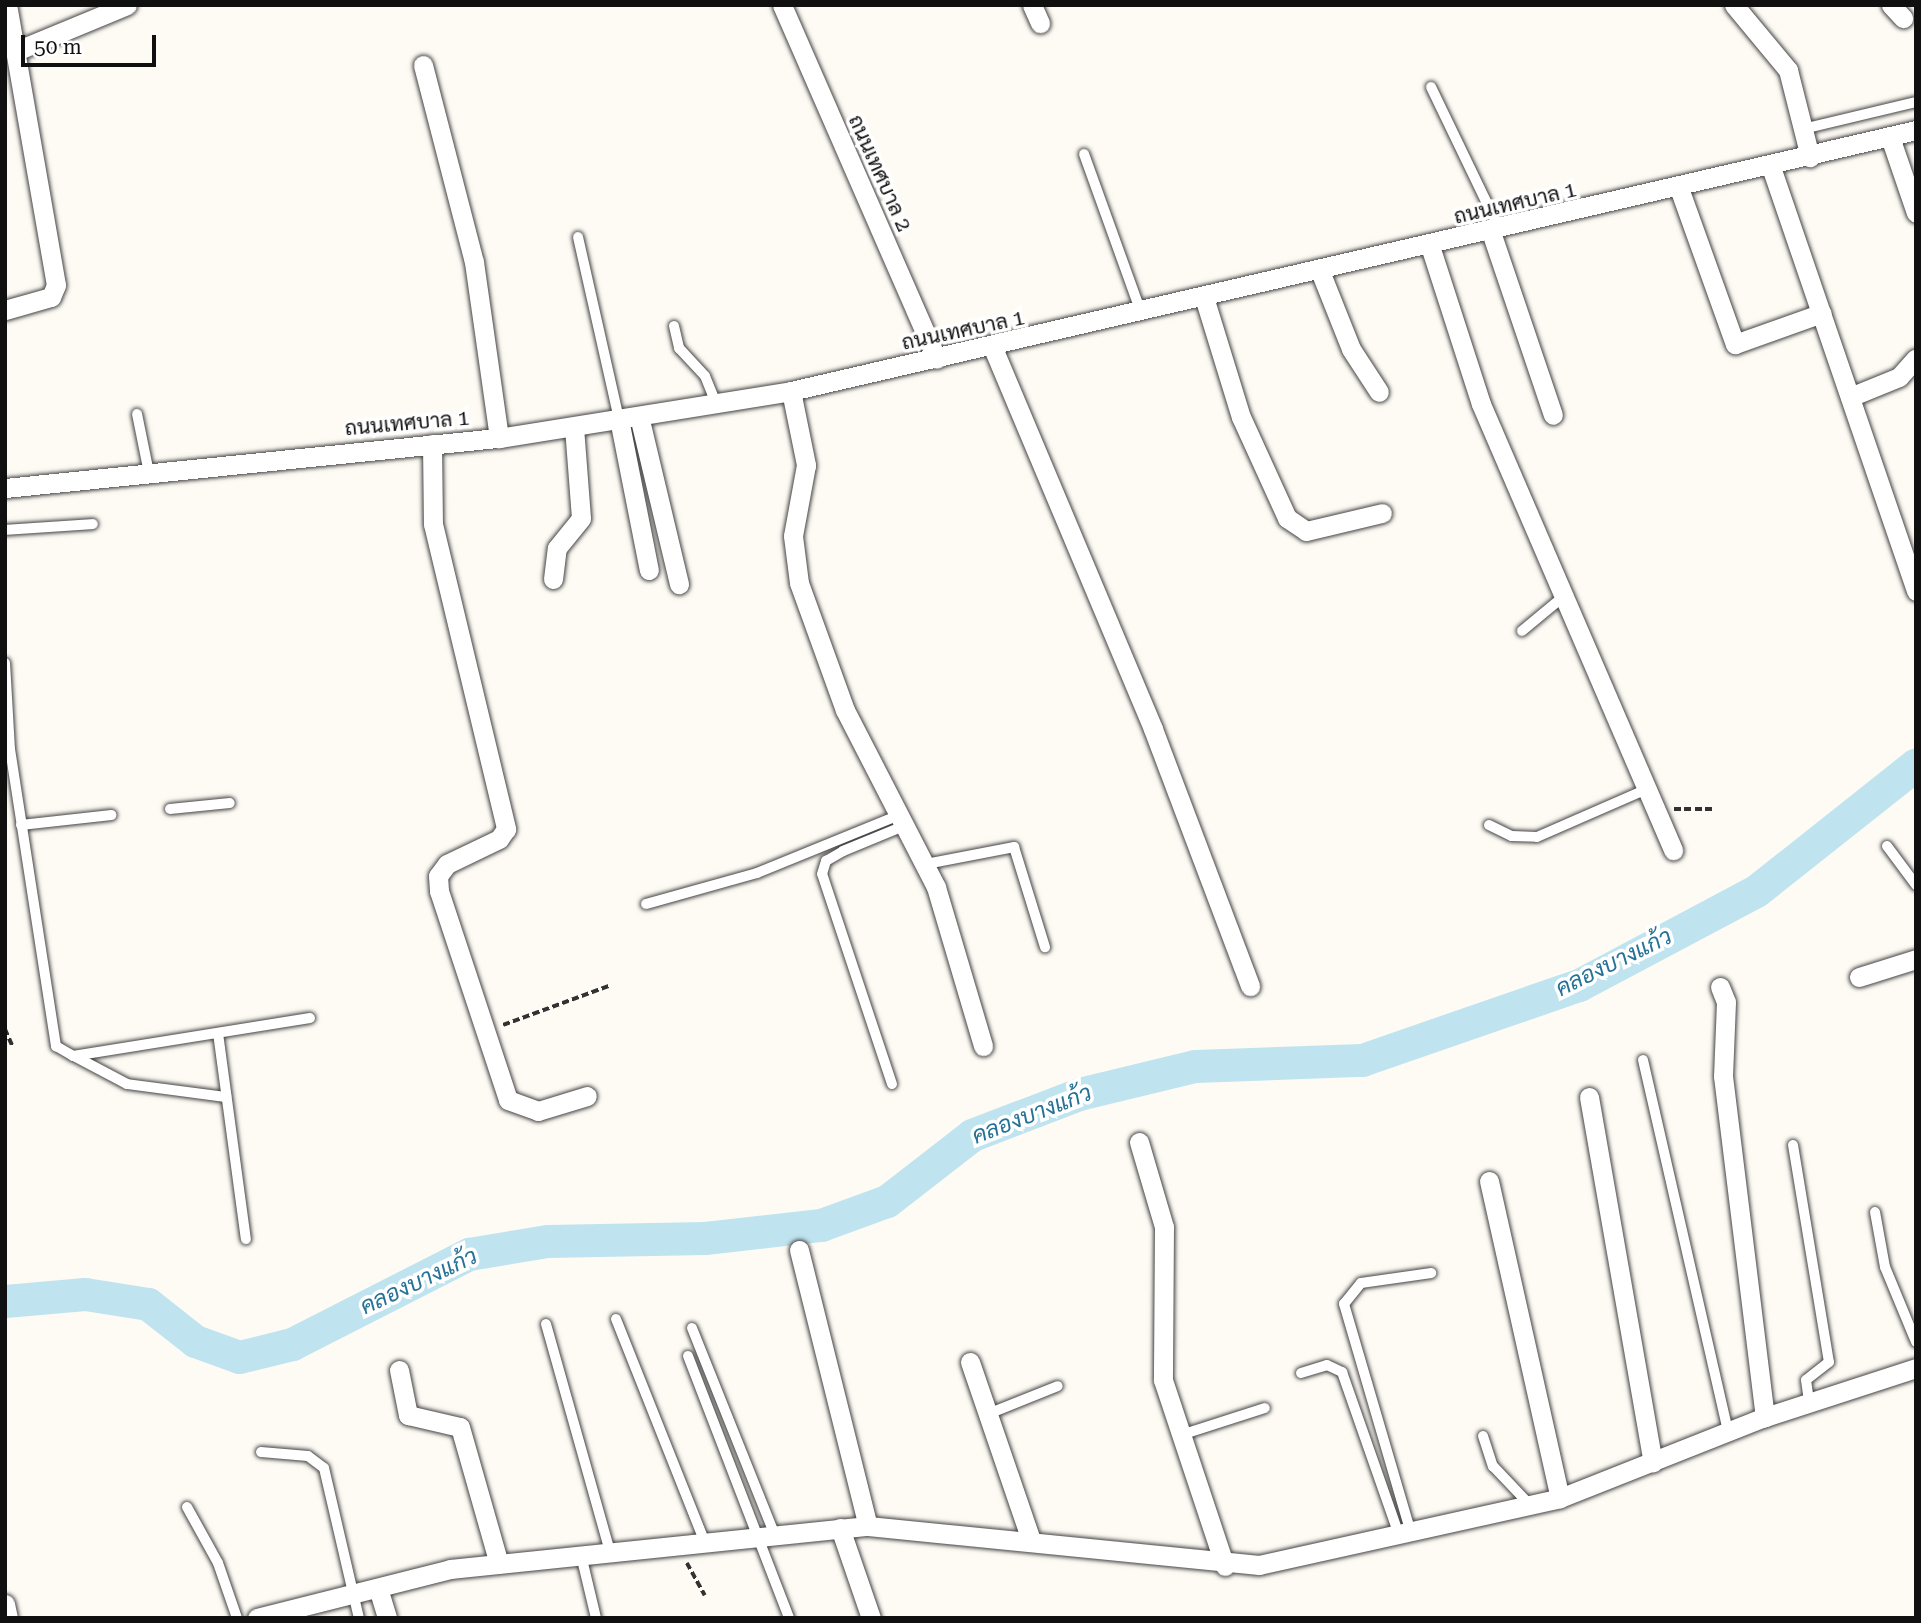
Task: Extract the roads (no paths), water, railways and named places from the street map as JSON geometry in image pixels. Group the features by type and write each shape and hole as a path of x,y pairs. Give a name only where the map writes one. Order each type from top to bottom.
{"street":[{"path":"5,310 51,297 56,285 7,5"},
{"path":"16,51 127,5"},
{"name":"ถนนเทศบาล 2","path":"782,5 937,359"},
{"path":"1737,6 1779,52 1810,157"},
{"path":"423,65 474,262 499,438"},
{"name":"ถนนเทศบาล 1","path":"6,484 149,473 499,438 792,391 993,348 1770,167 1916,130"},
{"path":"1890,137 1916,213"},
{"path":"1770,167 1916,591"},
{"path":"1679,188 1735,344 1822,313"},
{"path":"1495,230 1553,415"},
{"path":"1430,246 1481,404 1673,850"},
{"path":"1320,271 1350,349 1379,392"},
{"path":"1204,297 1241,417 1287,518 1306,531 1382,513"},
{"path":"993,348 1153,729 1250,986"},
{"path":"1850,397 1899,377 1916,358"},
{"path":"792,391 806,465 793,537 799,583 837,692 901,821 926,864 983,1046"},
{"path":"639,415 679,584"},
{"path":"619,419 649,570"},
{"path":"553,579 556,548 581,518 573,426"},
{"path":"432,444 433,524 506,829 499,839 447,864 438,876 485,1032 515,1107 538,1111 587,1096"},
{"path":"1858,977 1916,959"},
{"path":"1720,987 1726,1002 1723,1076 1765,1417"},
{"path":"1589,1097 1653,1462"},
{"path":"1139,1142 1164,1227 1162,1370 1225,1566"},
{"path":"1489,1181 1560,1498"},
{"path":"799,1250 868,1526"},
{"path":"970,1362 1031,1540"},
{"path":"257,1618 351,1591 499,1564 704,1540 868,1526 1031,1540 1225,1566 1405,1535 1532,1507 1765,1417 1916,1368"},
{"path":"399,1370 402,1404 414,1422 452,1421 460,1427 499,1564"},
{"path":"840,1528 872,1618"},
{"path":"378,1588 387,1618"},
{"path":"5,1604 8,1618"}],"lane":[{"path":"1432,87 1495,230"},
{"path":"1803,129 1916,102"},
{"path":"1084,154 1141,312"},
{"path":"578,237 619,419"},
{"path":"674,326 680,348 712,386 716,403"},
{"path":"137,414 149,473"},
{"path":"5,530 93,524"},
{"path":"1522,631 1563,597"},
{"path":"5,663 21,825 47,1014 56,1046 127,1084 226,1097"},
{"path":"1489,825 1512,836 1537,837 1647,789"},
{"path":"170,809 230,803"},
{"path":"21,825 111,815"},
{"path":"646,904 757,873 901,821"},
{"path":"892,1084 822,874 826,862 901,821"},
{"path":"1887,846 1908,866 1916,885"},
{"path":"926,864 1014,847 1045,947"},
{"path":"74,1056 310,1018"},
{"path":"218,1033 246,1239"},
{"path":"1643,1060 1728,1432"},
{"path":"1793,1145 1829,1362 1806,1380 1809,1402"},
{"path":"1875,1212 1885,1267 1916,1342"},
{"path":"1405,1535 1344,1304 1361,1283 1432,1273"},
{"path":"616,1319 704,1540"},
{"path":"546,1324 610,1552"},
{"path":"692,1328 766,1534 789,1618"},
{"path":"688,1356 766,1534"},
{"path":"1301,1373 1327,1365 1342,1372 1405,1535"},
{"path":"988,1414 1058,1386"},
{"path":"1181,1435 1265,1408"},
{"path":"1483,1436 1493,1466 1532,1507"},
{"path":"261,1452 307,1456 324,1468 359,1618"},
{"path":"187,1507 218,1563 237,1618"},
{"path":"581,1555 596,1618"}],"waterway":[{"name":"คลองบางแก้ว","path":"5,1301 85,1294 148,1304 195,1341 239,1357 292,1344 469,1254 547,1241 705,1238 821,1225 887,1201 972,1135 1079,1094 1195,1066 1362,1060 1579,985 1756,891 1916,764"}]}
